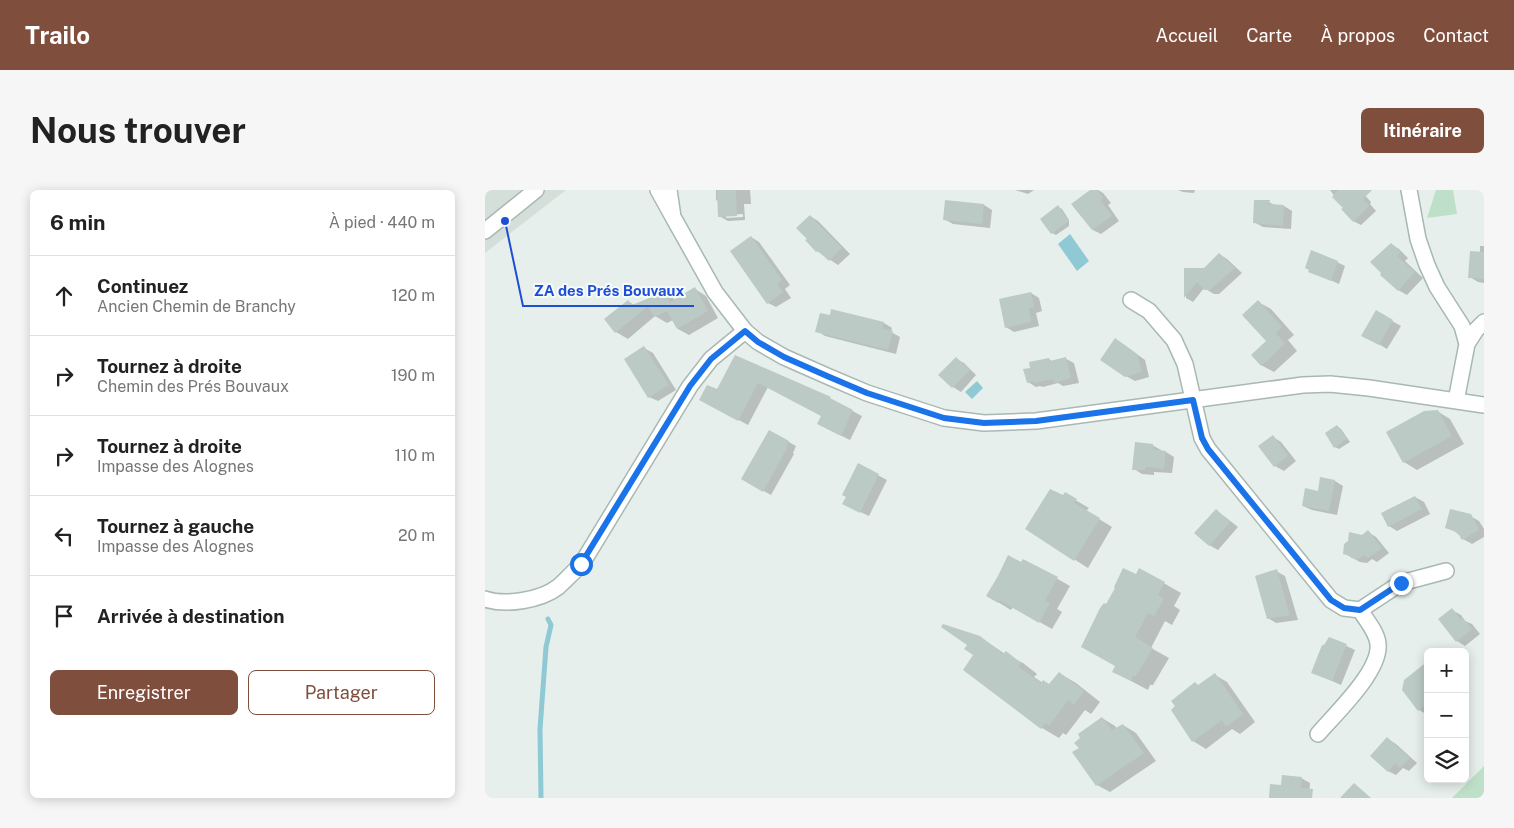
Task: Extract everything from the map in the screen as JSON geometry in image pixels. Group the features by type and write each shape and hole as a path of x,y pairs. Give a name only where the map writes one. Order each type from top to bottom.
{"street":[{"path":"485,231 536,190"},
{"path":"658,190 715,292 745,331 758,342 784,357 875,396 944,418 984,423 1036,421 1303,384 1330,384 1484,405"},
{"path":"669,190 673,217"},
{"path":"1409,190 1418,239 1427,264 1437,287 1462,326 1467,344"},
{"path":"1131,300 1149,311 1174,340 1185,364 1202,438 1208,449 1331,600 1344,608 1360,610 1401,583 1446,571"},
{"path":"1456,401 1467,344 1484,322"},
{"path":"485,599 515,602 541,597 557,588 581,564 690,386 711,359 745,331"},
{"path":"1318,734 1368,675 1376,657 1378,644 1373,630 1360,610"}],"shaded area":[{"path":"485,190 566,190 485,253"}],"green space":[{"path":"1436,190 1453,190 1457,214 1427,218"},
{"path":"1484,766 1484,798 1452,798 1469,783"}],"water":[{"path":"1070,234 1089,261 1077,271 1058,244"},
{"path":"977,381 983,388 972,399 965,392"}],"building":[{"path":"717,190 736,190 737,216 718,217"},
{"path":"1090,190 1097,190 1103,198 1100,200 1112,216 1092,230 1071,204"},
{"path":"1338,190 1372,190 1363,199 1369,206 1353,222 1332,197"},
{"path":"945,200 984,204 982,224 943,220"},
{"path":"1254,200 1270,200 1269,204 1284,205 1283,226 1253,223"},
{"path":"1058,205 1069,221 1051,234 1040,219"},
{"path":"810,215 842,248 829,261 818,251 816,252 796,228"},
{"path":"751,236 782,280 777,284 783,292 767,304 730,251"},
{"path":"1391,243 1401,252 1397,256 1415,272 1398,291 1380,275 1381,273 1370,262"},
{"path":"1311,250 1338,261 1331,281 1308,272 1309,270 1305,268"},
{"path":"1470,251 1484,252 1484,279 1468,278"},
{"path":"1219,253 1235,268 1210,290 1204,290 1197,282 1184,298 1184,268 1204,268"},
{"path":"695,287 708,311 677,329 667,311 654,317 648,306 615,333 604,319 628,300 632,305 664,292 670,302"},
{"path":"1031,292 1034,307 1029,308 1031,322 1005,328 999,299"},
{"path":"1258,300 1282,327 1276,333 1285,344 1261,366 1251,355 1266,341 1242,315"},
{"path":"831,309 884,322 882,329 893,331 888,350 815,332 820,313 830,315"},
{"path":"1376,310 1393,320 1379,345 1361,336"},
{"path":"1115,338 1137,354 1142,372 1125,377 1100,360"},
{"path":"644,346 669,385 648,398 624,359"},
{"path":"735,355 831,397 853,410 841,436 817,424 821,416 758,383 738,421 699,400 707,385 717,389"},
{"path":"956,357 970,370 952,388 938,375"},
{"path":"1066,357 1071,378 1054,383 1053,379 1027,383 1023,369 1030,368 1029,362 1049,358 1050,361"},
{"path":"1438,410 1452,436 1403,463 1386,432 1424,411"},
{"path":"1337,425 1347,439 1334,448 1325,433"},
{"path":"769,430 789,441 763,492 741,479"},
{"path":"1273,435 1288,456 1274,467 1258,446"},
{"path":"1135,442 1153,444 1153,449 1166,451 1164,469 1146,467 1145,470 1132,470"},
{"path":"858,463 879,474 860,513 842,504 846,497 842,495"},
{"path":"1320,477 1335,480 1329,511 1302,506 1305,488 1318,491"},
{"path":"1050,489 1063,495 1065,492 1077,499 1074,503 1100,518 1074,561 1025,529"},
{"path":"1415,496 1422,509 1388,527 1381,513"},
{"path":"1216,509 1230,522 1209,546 1194,533"},
{"path":"1450,509 1471,514 1479,530 1462,540 1454,531 1445,528"},
{"path":"1368,530 1382,548 1368,558 1365,555 1358,559 1351,558 1351,556 1343,554 1344,544 1348,541 1349,532 1362,535"},
{"path":"1008,555 1021,562 1023,559 1058,577 1045,601 1050,603 1039,623 999,600 998,603 986,596"},
{"path":"1123,568 1136,574 1139,568 1165,582 1158,595 1164,599 1154,616 1148,613 1135,637 1153,648 1131,681 1112,672 1115,666 1081,647 1100,608 1104,603 1106,604 1115,588"},
{"path":"1277,569 1290,615 1267,619 1255,576"},
{"path":"1452,608 1461,620 1463,618 1472,629 1456,642 1438,619"},
{"path":"943,624 980,636 1003,654 1006,651 1021,663 1018,666 1041,683 1043,680 1049,684 1059,672 1084,691 1074,705 1068,700 1049,726 1046,723 1041,729 963,670 973,655 964,649 967,645 941,627"},
{"path":"1329,637 1347,644 1332,681 1311,673 1322,645 1324,645"},
{"path":"1424,664 1424,706 1418,711 1402,690 1404,680"},
{"path":"1215,673 1243,714 1226,727 1222,720 1192,742 1171,710 1175,706 1171,701 1195,682 1198,685"},
{"path":"1102,717 1112,730 1123,724 1144,753 1096,786 1072,752 1079,748 1074,743 1080,738 1078,734"},
{"path":"1387,737 1410,758 1400,768 1395,763 1388,772 1370,756"},
{"path":"1282,775 1302,777 1301,788 1313,789 1312,798 1269,798 1270,784 1281,785"},
{"path":"1354,783 1371,798 1340,798"}],"waterway":[{"path":"541,798 540,729 546,647 551,625 548,619"}],"place":[{"name":"ZA des Prés Bouvaux","path":"505,221"}],"route":[{"path":"581,564 690,386 711,359 745,331 758,342 784,357 827,376 867,393 944,418 984,423 1036,421 1193,400 1202,438 1208,449 1331,600 1344,608 1360,610 1401,583"}]}
